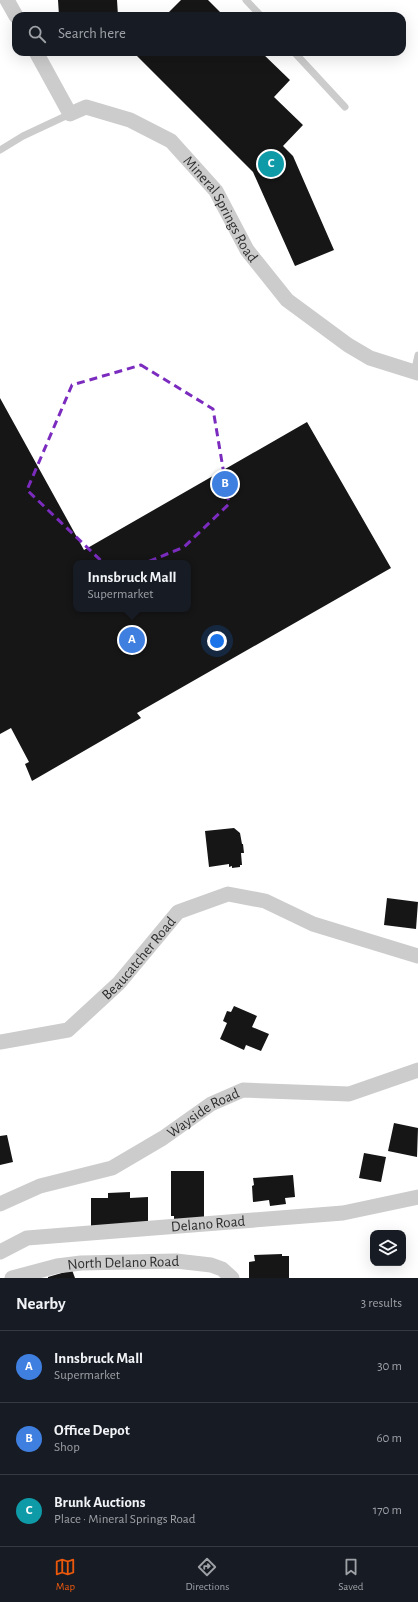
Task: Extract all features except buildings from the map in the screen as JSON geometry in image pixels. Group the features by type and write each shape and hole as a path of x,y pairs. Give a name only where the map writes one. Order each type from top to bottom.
{"street":[{"path":"7,0 14,12"},
{"path":"38,56 70,114"},
{"name":"Mineral Springs Road","path":"70,114 86,107 130,120 171,141 216,191 247,250 287,300 348,345 370,358 416,373"},
{"name":"Beaucatcher Road","path":"0,1042 68,1030 119,983 178,912 228,894 265,901 313,924 418,956"},
{"name":"Wayside Road","path":"0,1204 40,1186 112,1168 163,1138 211,1104 243,1090 349,1094 418,1070"},
{"name":"Delano Road","path":"0,1252 27,1238 343,1213 418,1197"},
{"name":"North Delano Road","path":"12,1278 57,1266 81,1263 176,1261 211,1265 222,1269 232,1278"}],"lane":[{"path":"246,0 257,12"},
{"path":"298,56 345,107"},
{"path":"0,150 24,136 70,114"},
{"path":"416,373 418,355"}],"highlighted area":[{"path":"141,365 213,409 229,504 184,547 116,575 27,490 72,385"}],"place":[{"name":"Brunk Auctions","path":"271,164"},
{"name":"Office Depot","path":"225,484"},
{"name":"Innsbruck Mall","path":"132,640"}]}
